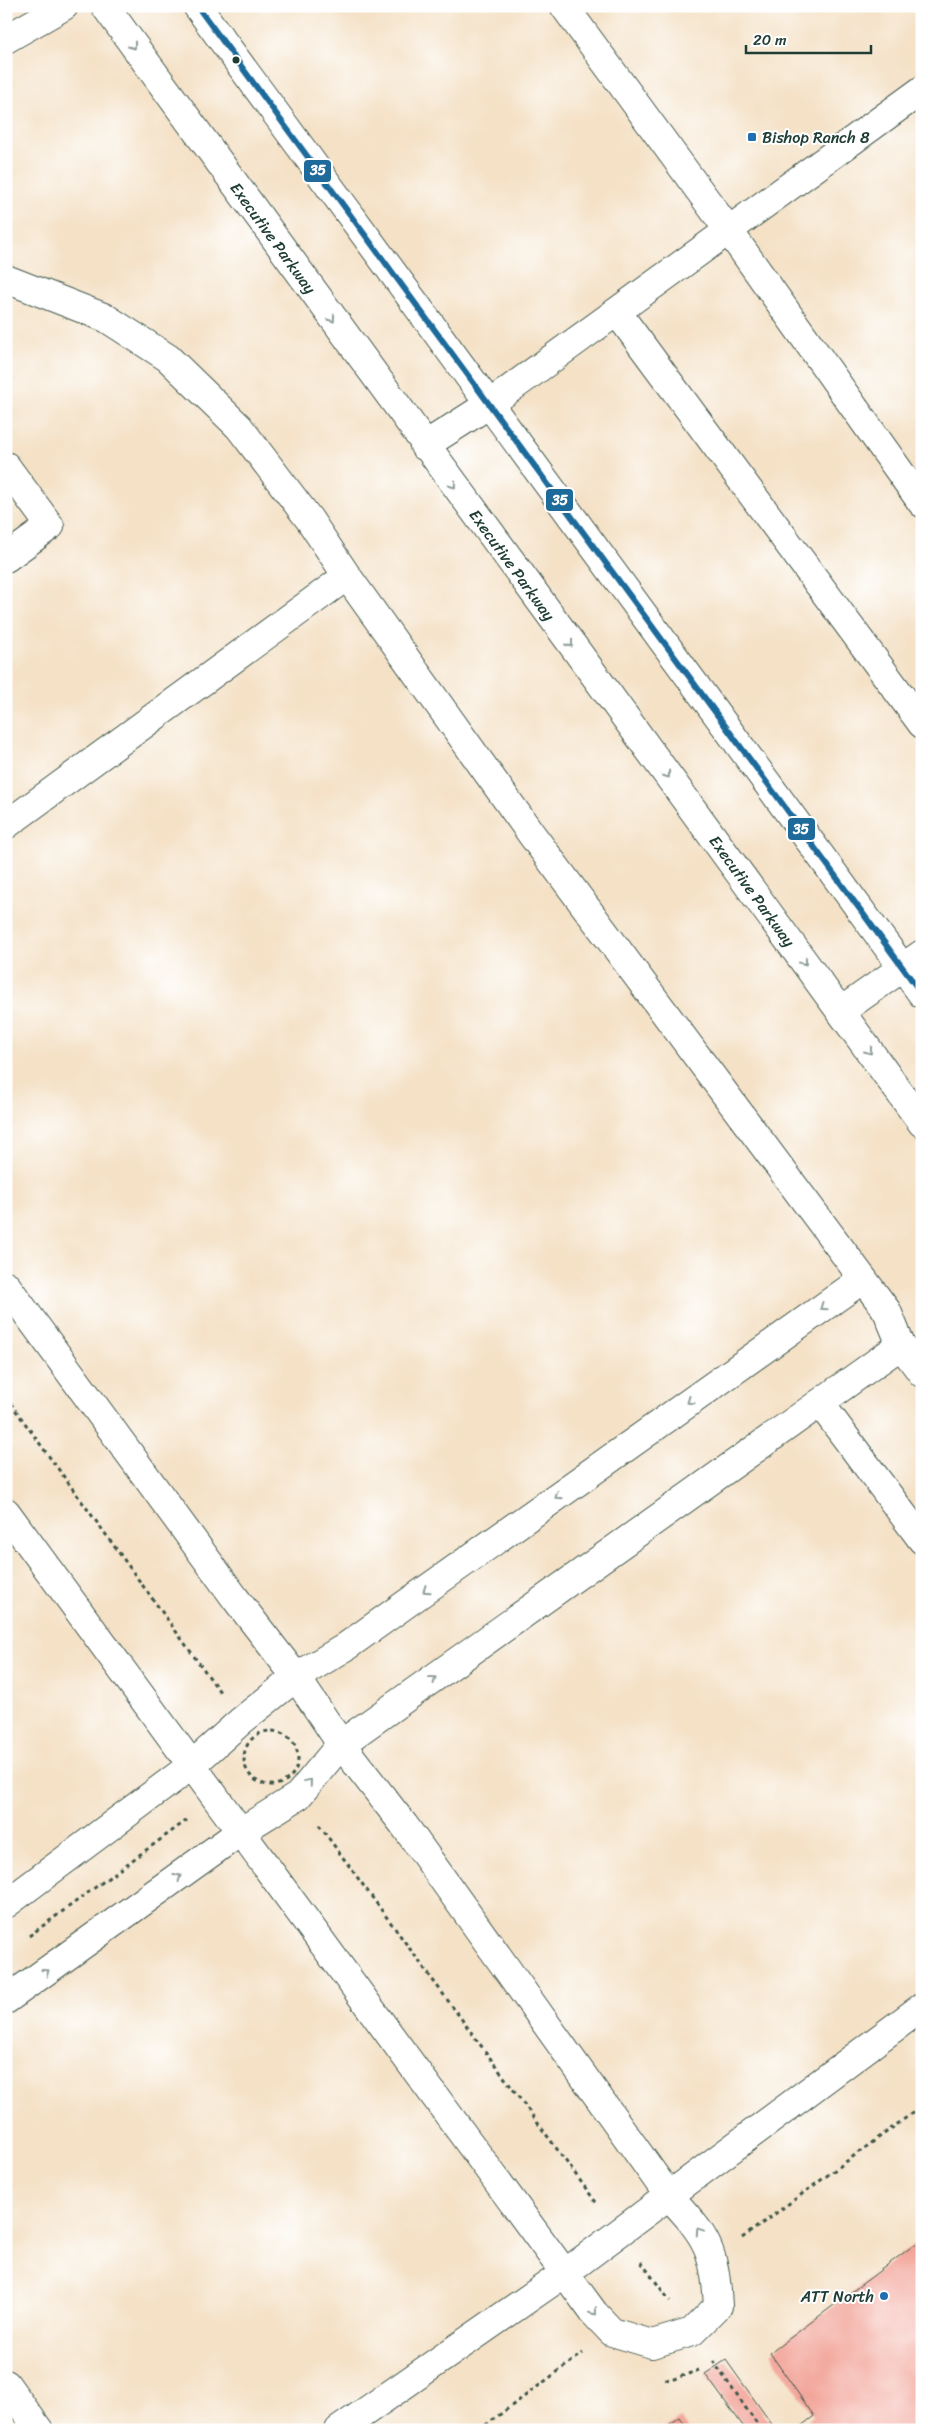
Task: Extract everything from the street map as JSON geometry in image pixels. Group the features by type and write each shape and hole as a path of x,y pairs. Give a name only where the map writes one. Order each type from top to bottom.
{"street":[{"path":"6,39 64,6"},
{"name":"Executive Parkway","path":"105,6 424,446 922,1122"},
{"path":"197,6 488,405 912,961 922,994"},
{"path":"564,6 729,231 922,503"},
{"path":"424,446 488,405 922,90"},
{"path":"6,280 106,318 168,358 239,427 309,519 347,576 538,843 886,1311 901,1345 922,1373"},
{"path":"617,312 922,724"},
{"path":"6,466 50,526 6,558"},
{"path":"6,825 347,576"},
{"path":"840,1011 912,961"},
{"path":"6,1904 192,1765 241,1721 296,1677 344,1648 862,1279"},
{"path":"6,1285 235,1598 296,1677 341,1744 471,1917 669,2196 693,2222 708,2244 716,2273 718,2306 692,2332 652,2344 612,2332 594,2313 6,1512"},
{"path":"6,2000 240,1832 341,1744 901,1345"},
{"path":"820,1403 922,1540"},
{"path":"339,2430 565,2273 922,2007"},
{"path":"6,2384 39,2430"}],"path":[{"path":"6,1398 241,1721"},
{"path":"292,1788 298,1758 293,1743 280,1732 263,1731 248,1742 243,1760 249,1774 259,1783 292,1788 619,2232 761,2430"},
{"path":"22,1941 249,1774"}],"building":[{"name":"ATT North","path":"922,2239 922,2430 796,2430 814,2416 770,2353"},
{"path":"726,2360 776,2430 746,2430 705,2374"},
{"path":"680,2418 688,2430 663,2430"}],"transit line":[{"name":"35","path":"197,6 922,994"}],"place":[{"name":"Bishop Ranch 8","path":"752,137"},
{"name":"ATT North","path":"884,2296"}]}
